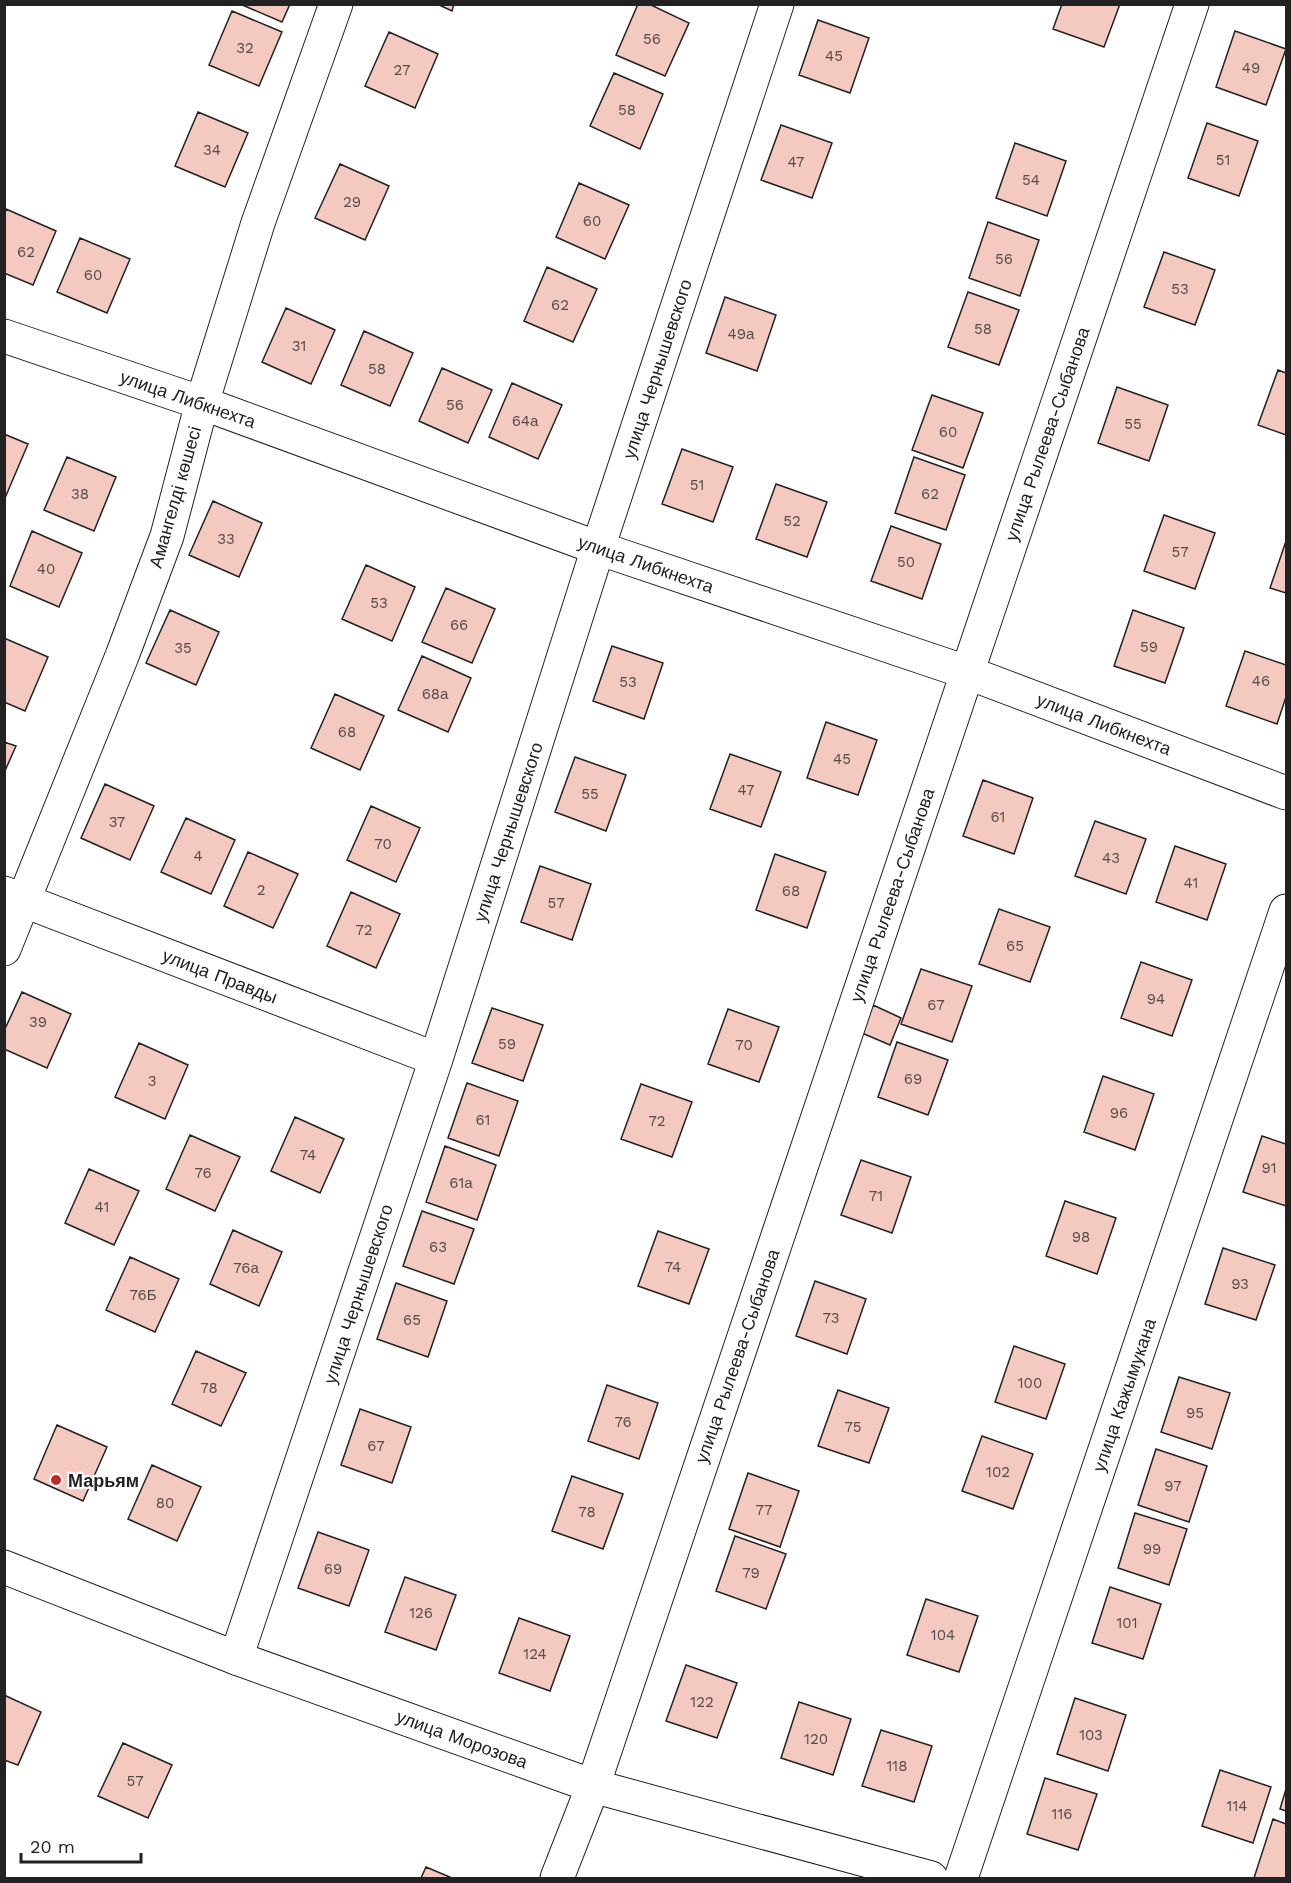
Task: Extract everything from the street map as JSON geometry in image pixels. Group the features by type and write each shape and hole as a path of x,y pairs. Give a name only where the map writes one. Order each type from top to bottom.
{"street":[{"name":"Амангелді көшесі","path":"4,949 14,897 122,656 167,536 202,403 258,224 336,4"},
{"name":"улица Чернышевского","path":"237,1658 436,1059 598,548 777,4"},
{"name":"улица Рылеева-Сыбанова","path":"557,1878 593,1786 1192,4"},
{"name":"улица Либкнехта","path":"4,336 202,403 598,548 966,672 1287,793"},
{"name":"улица Правды","path":"14,897 436,1059"},
{"name":"улица Кажымукана","path":"961,1878 1287,912"},
{"name":"улица Морозова","path":"4,1567 237,1658 593,1786 931,1878"}],"building":[{"path":"240,4 290,4 282,22"},
{"path":"437,4 454,4 452,11"},
{"path":"638,4 649,4 689,23 665,76 616,55"},
{"path":"1062,4 1120,4 1104,47 1053,29"},
{"path":"232,11 282,32 259,86 209,65"},
{"path":"818,20 869,38 850,93 799,75"},
{"path":"1235,31 1286,49 1266,105 1216,87"},
{"path":"389,32 438,54 415,108 365,86"},
{"path":"614,73 663,94 640,149 590,126"},
{"path":"198,112 248,133 225,187 175,166"},
{"path":"1207,123 1258,141 1239,196 1188,178"},
{"path":"781,125 832,143 812,198 761,180"},
{"path":"1015,143 1066,161 1047,216 996,198"},
{"path":"340,164 389,186 365,240 315,218"},
{"path":"579,183 629,205 605,259 556,237"},
{"path":"6,209 56,231 33,285 4,273 4,213"},
{"path":"988,222 1039,240 1020,296 969,278"},
{"path":"80,238 130,259 107,313 57,292"},
{"path":"1164,252 1215,270 1195,325 1144,307"},
{"path":"547,267 597,289 573,342 524,321"},
{"path":"968,292 1019,310 999,365 948,347"},
{"path":"725,297 776,315 757,371 706,353"},
{"path":"286,308 335,330 311,384 262,362"},
{"path":"364,331 413,353 390,406 341,385"},
{"path":"442,368 492,390 468,443 419,421"},
{"path":"1278,370 1286,373 1286,435 1258,425"},
{"path":"512,383 562,405 538,459 489,437"},
{"path":"1117,387 1168,405 1149,461 1098,443"},
{"path":"932,395 983,413 963,468 912,450"},
{"path":"4,434 28,444 5,498 4,498"},
{"path":"682,449 733,467 713,522 662,504"},
{"path":"67,457 116,477 94,531 44,510"},
{"path":"914,457 965,475 946,530 895,513"},
{"path":"776,484 827,502 807,557 756,539"},
{"path":"213,501 262,523 239,577 189,555"},
{"path":"1164,515 1215,533 1195,589 1144,571"},
{"path":"891,526 941,544 922,599 871,581"},
{"path":"32,531 82,553 59,607 10,586"},
{"path":"1286,541 1286,593 1270,588"},
{"path":"366,565 415,587 392,641 342,619"},
{"path":"446,588 495,609 472,663 422,642"},
{"path":"170,610 219,632 196,685 146,663"},
{"path":"1133,610 1184,628 1165,683 1114,666"},
{"path":"4,638 48,657 25,711 4,702"},
{"path":"612,646 663,663 644,719 593,701"},
{"path":"1245,651 1286,665 1286,697 1277,724 1226,706"},
{"path":"422,656 471,678 448,732 398,710"},
{"path":"335,694 384,716 360,770 311,748"},
{"path":"826,722 877,740 858,795 807,778"},
{"path":"4,742 16,746 4,773"},
{"path":"730,754 781,772 761,827 710,809"},
{"path":"575,757 626,775 606,831 555,812"},
{"path":"983,780 1033,798 1014,854 963,836"},
{"path":"105,784 154,806 130,860 81,838"},
{"path":"371,806 420,828 396,882 347,860"},
{"path":"186,818 235,840 211,894 161,872"},
{"path":"1095,821 1146,839 1126,894 1075,876"},
{"path":"1175,846 1226,864 1207,920 1156,902"},
{"path":"248,852 298,874 273,928 224,906"},
{"path":"775,854 826,872 807,928 756,910"},
{"path":"540,866 591,884 572,940 521,922"},
{"path":"351,892 400,914 376,968 327,946"},
{"path":"999,909 1050,927 1030,982 979,964"},
{"path":"1141,962 1192,980 1172,1036 1121,1018"},
{"path":"921,969 972,986 952,1042 901,1024"},
{"path":"22,992 71,1014 47,1068 4,1049 4,1031"},
{"path":"873,1005 901,1018 890,1045 862,1033"},
{"path":"492,1008 543,1025 523,1081 472,1063"},
{"path":"728,1009 779,1027 759,1082 708,1064"},
{"path":"897,1042 948,1060 928,1115 878,1097"},
{"path":"139,1043 188,1065 165,1119 115,1097"},
{"path":"1103,1076 1154,1094 1135,1150 1084,1132"},
{"path":"467,1083 518,1101 499,1156 448,1138"},
{"path":"641,1084 692,1102 672,1157 621,1139"},
{"path":"295,1117 344,1139 320,1193 271,1171"},
{"path":"190,1135 240,1157 215,1211 166,1189"},
{"path":"1262,1136 1286,1144 1286,1206 1243,1192"},
{"path":"445,1146 496,1165 477,1220 426,1202"},
{"path":"861,1160 911,1177 892,1233 841,1215"},
{"path":"89,1169 139,1191 114,1245 65,1223"},
{"path":"1065,1201 1116,1218 1097,1274 1046,1256"},
{"path":"422,1211 474,1229 454,1284 403,1266"},
{"path":"233,1230 282,1252 259,1306 210,1284"},
{"path":"658,1231 709,1249 689,1304 638,1286"},
{"path":"1223,1248 1275,1265 1256,1320 1205,1304"},
{"path":"130,1257 179,1279 155,1332 106,1310"},
{"path":"815,1281 866,1299 847,1354 796,1336"},
{"path":"396,1283 447,1301 428,1357 377,1339"},
{"path":"1014,1346 1065,1364 1046,1419 995,1402"},
{"path":"196,1351 246,1373 221,1426 172,1404"},
{"path":"1179,1377 1230,1393 1212,1449 1161,1432"},
{"path":"607,1385 658,1403 639,1459 588,1441"},
{"path":"838,1390 889,1408 869,1463 818,1446"},
{"path":"360,1409 411,1427 392,1483 341,1465"},
{"path":"57,1425 107,1447 83,1501 34,1479"},
{"path":"982,1436 1033,1454 1013,1509 962,1491"},
{"path":"1156,1449 1207,1466 1189,1522 1138,1505"},
{"path":"152,1465 201,1487 177,1541 128,1519"},
{"path":"748,1473 799,1491 780,1547 729,1529"},
{"path":"572,1476 623,1494 603,1549 552,1531"},
{"path":"1135,1513 1187,1529 1169,1585 1118,1568"},
{"path":"318,1532 369,1550 349,1606 298,1588"},
{"path":"735,1536 786,1554 766,1609 716,1591"},
{"path":"405,1577 456,1595 436,1650 385,1632"},
{"path":"1110,1587 1161,1604 1143,1659 1092,1643"},
{"path":"926,1599 978,1616 959,1672 907,1655"},
{"path":"519,1618 570,1636 550,1691 499,1673"},
{"path":"686,1665 737,1683 717,1738 666,1721"},
{"path":"4,1695 41,1712 18,1765 4,1760"},
{"path":"1075,1698 1126,1715 1108,1771 1057,1754"},
{"path":"799,1702 851,1719 833,1775 781,1758"},
{"path":"881,1730 932,1746 914,1802 862,1786"},
{"path":"123,1743 172,1765 148,1818 98,1796"},
{"path":"1220,1770 1271,1787 1253,1843 1202,1826"},
{"path":"1045,1778 1097,1794 1078,1850 1027,1834"},
{"path":"1286,1789 1286,1811 1280,1809"},
{"path":"1273,1819 1286,1824 1286,1878 1254,1878"},
{"path":"426,1867 452,1878 421,1878"}],"place":[{"name":"Марьям","path":"56,1480"}]}
